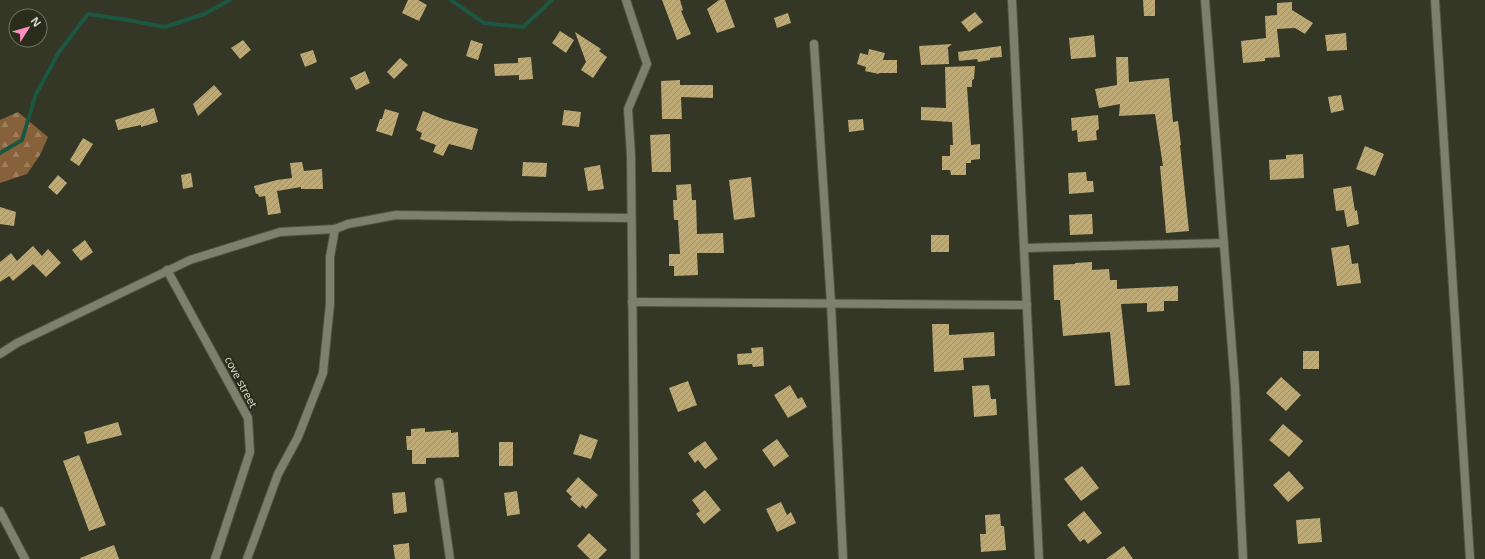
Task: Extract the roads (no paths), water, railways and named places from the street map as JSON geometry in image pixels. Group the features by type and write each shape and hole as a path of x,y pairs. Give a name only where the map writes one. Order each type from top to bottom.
{"street":[{"path":"626,0 647,64 628,108 631,155 635,559"},
{"path":"1012,0 1039,559"},
{"path":"1205,0 1235,387 1243,559"},
{"path":"1435,0 1470,559"},
{"path":"814,44 831,304 843,559"},
{"path":"0,354 17,343 190,260 280,232 334,229 348,224 396,215 631,218"},
{"path":"248,559 278,474 298,437 323,373 330,304 330,257 334,229"},
{"path":"1024,248 1224,243"},
{"name":"cove street","path":"168,270 248,418 250,452 215,559"},
{"path":"632,302 1026,305"},
{"path":"439,482 450,559"},
{"path":"0,511 25,559"}],"waterway":[{"path":"0,153 22,140 36,94 59,52 88,14 165,27 204,14 230,0"},
{"path":"451,0 484,23 523,27 552,0"}]}
